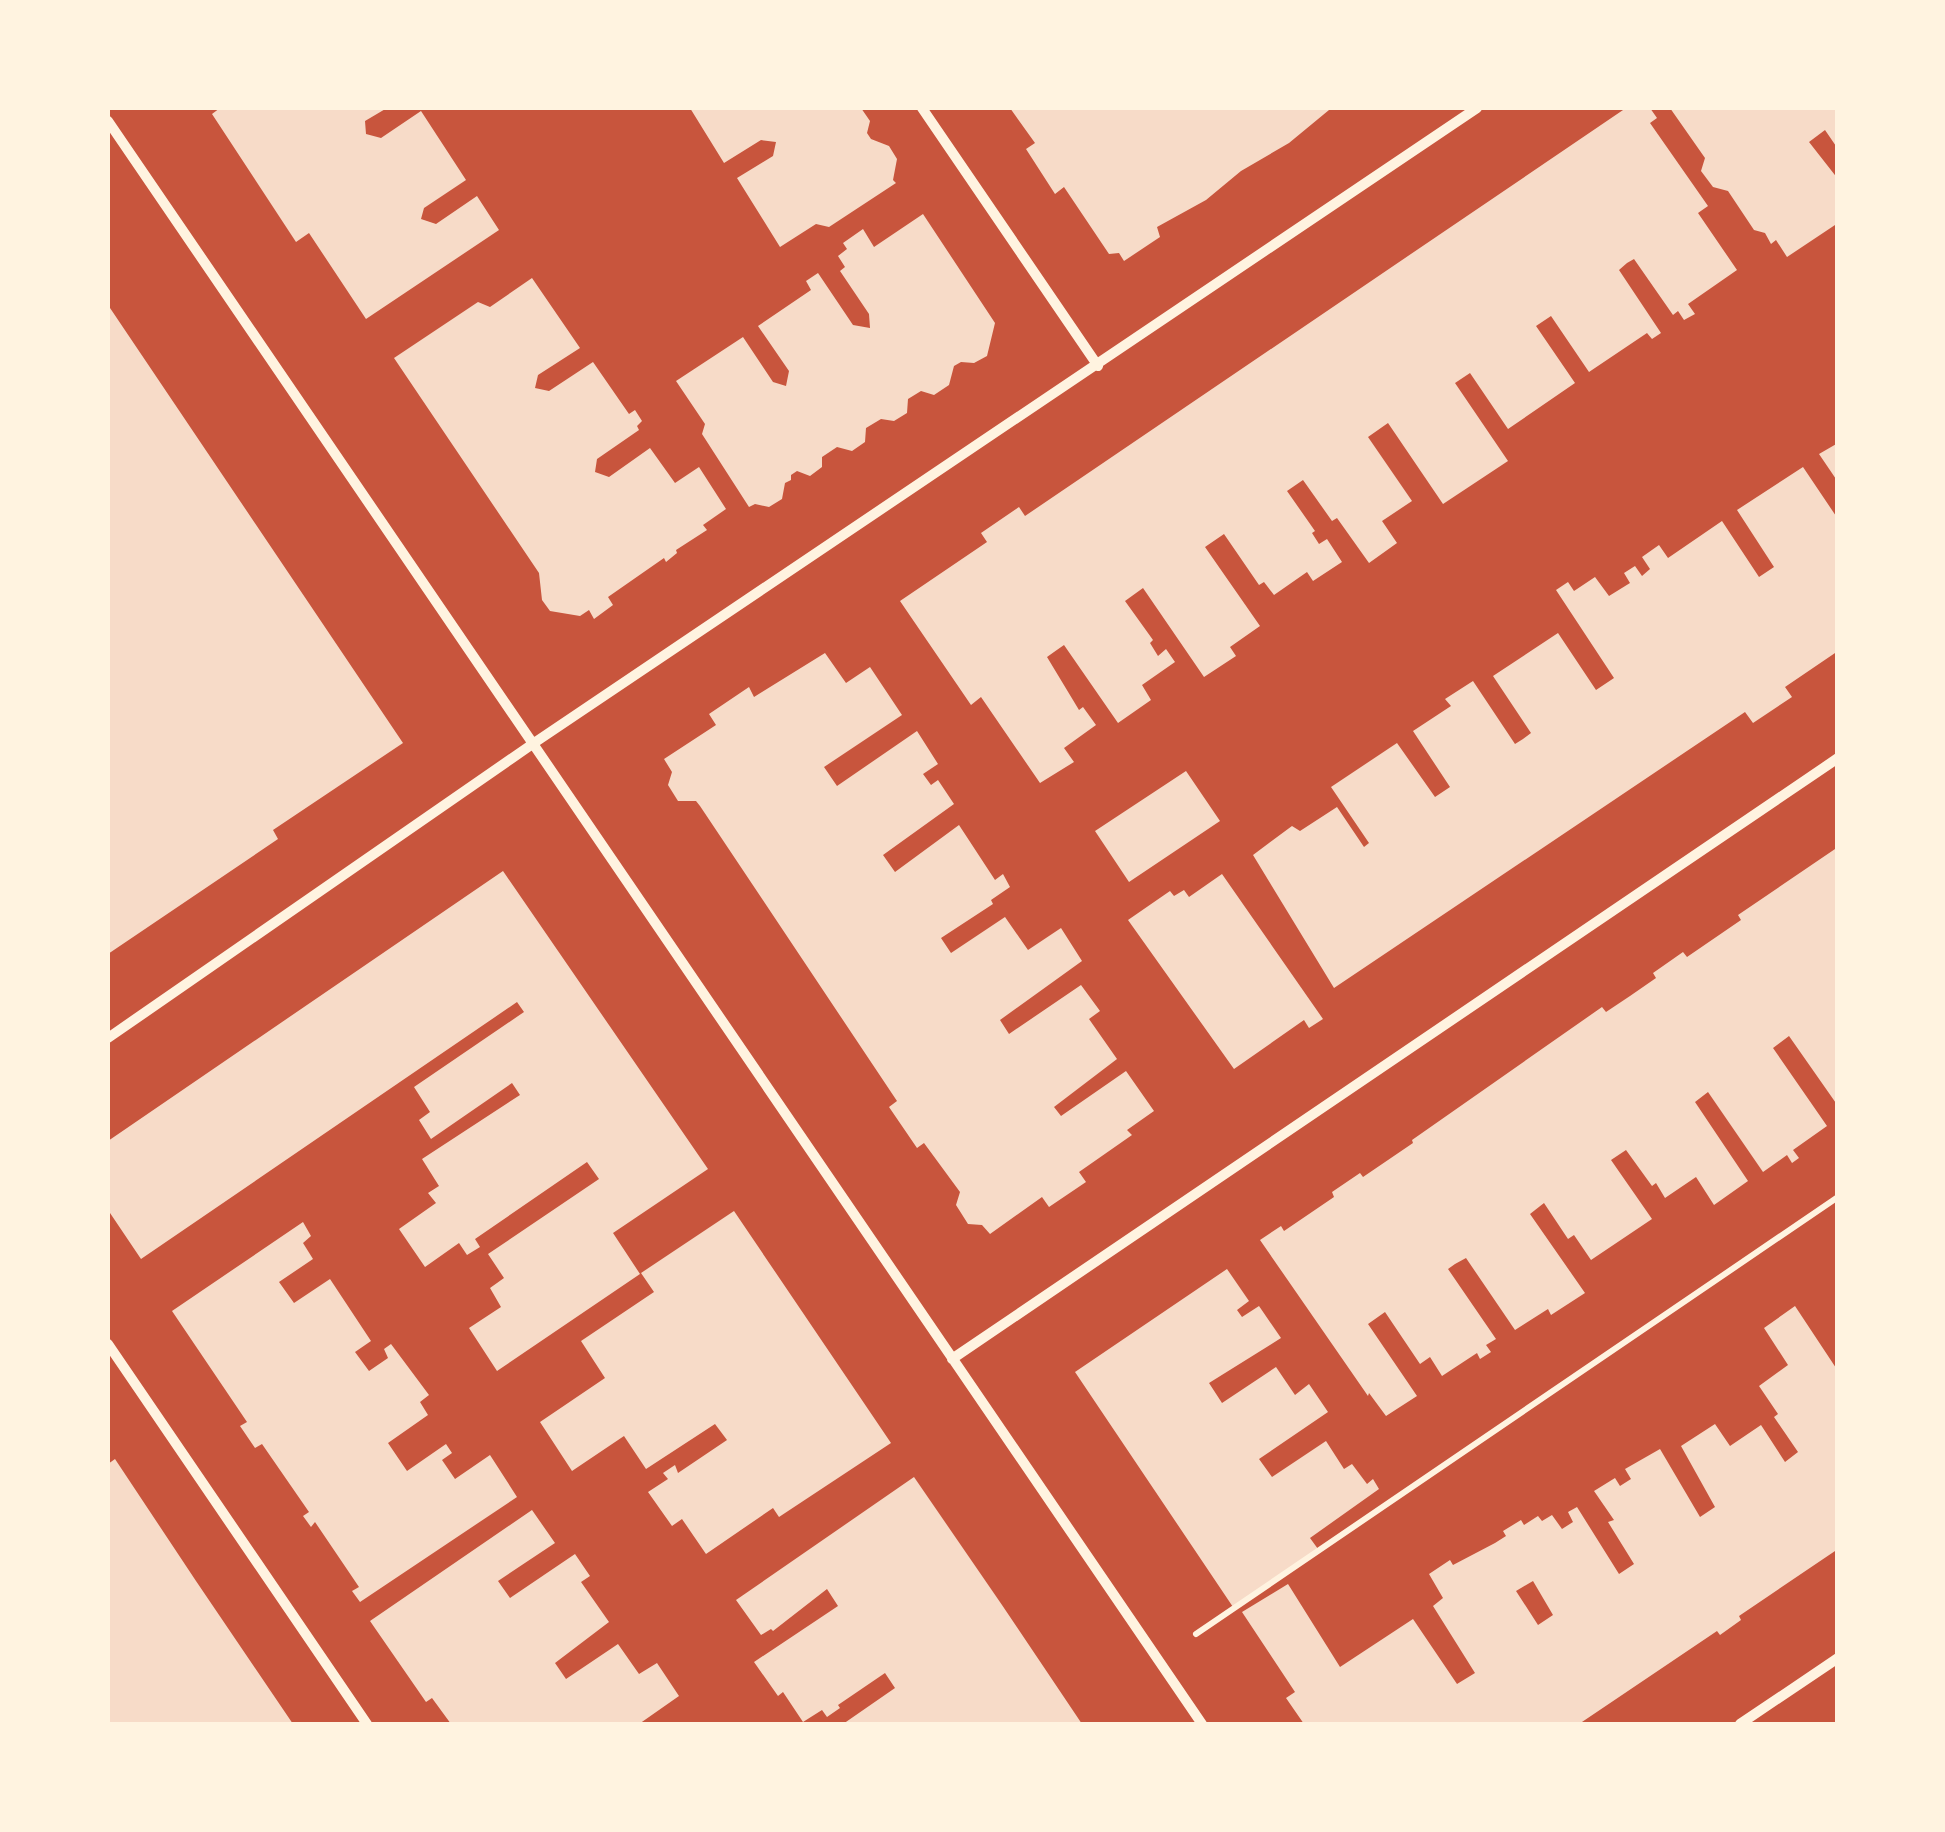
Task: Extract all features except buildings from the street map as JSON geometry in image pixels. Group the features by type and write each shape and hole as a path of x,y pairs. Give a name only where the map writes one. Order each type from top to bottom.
{"street":[{"path":"922,108 1098,366"},
{"path":"108,1038 534,743 1477,108"},
{"path":"108,120 1202,1724"},
{"path":"952,1359 1838,758"},
{"path":"108,1344 367,1724"},
{"path":"1740,1724 1838,1658"}],"path":[{"path":"1158,1660 1838,1197"}]}
